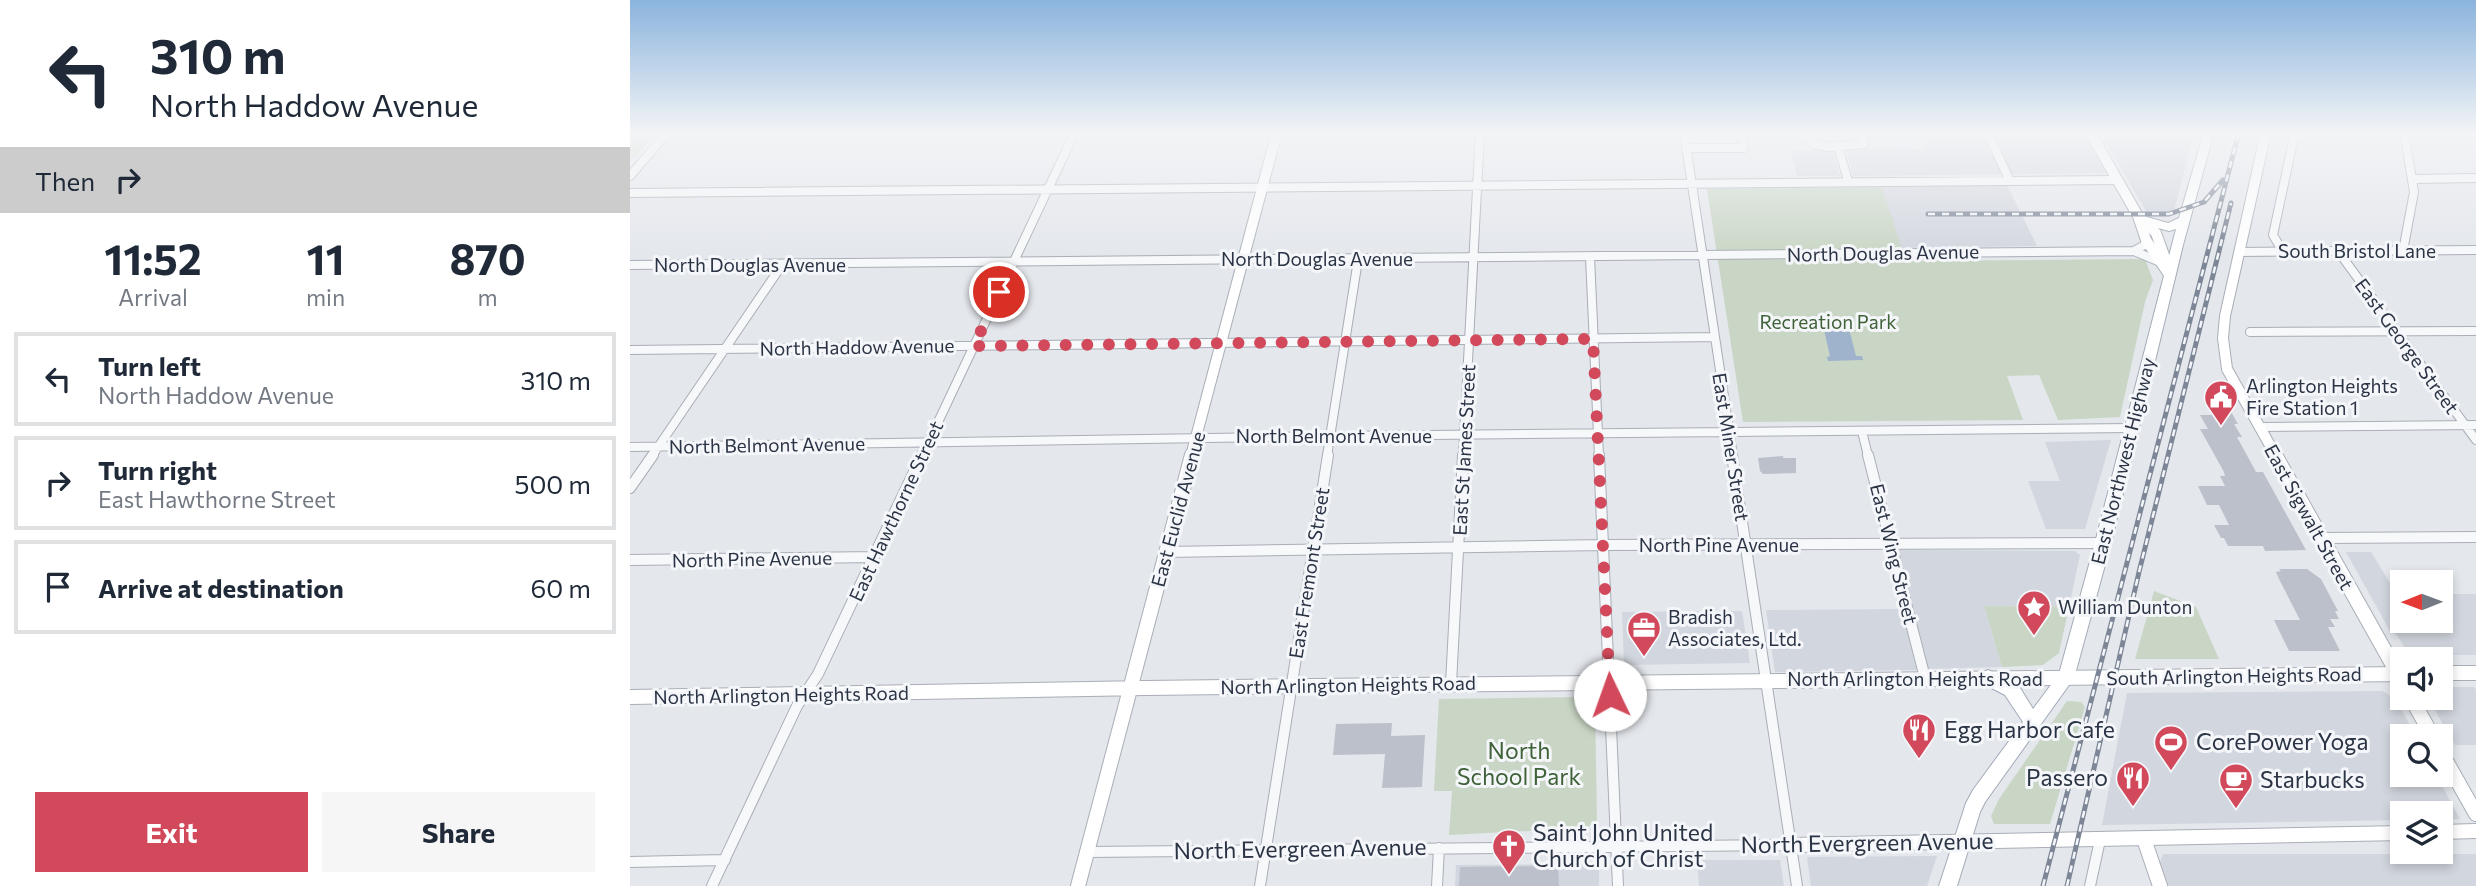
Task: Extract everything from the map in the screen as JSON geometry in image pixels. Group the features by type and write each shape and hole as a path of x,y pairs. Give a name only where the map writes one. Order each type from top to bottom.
{"main road":[{"name":"East Northwest Highway","path":"1948,886 1979,796 2066,678 2197,173"},
{"path":"2143,219 2169,227 2183,221"},
{"path":"2453,673 2476,673"},
{"path":"1988,678 2018,696 2033,723"}],"street":[{"name":"East Hawthorne Street","path":"712,886 803,694 818,674 1056,173"},
{"name":"East Euclid Avenue","path":"1077,886 1266,173"},
{"name":"East St James Street","path":"1451,684 1478,173"},
{"name":"East Miner Street","path":"1690,173 1797,886"},
{"path":"1846,173 1848,181"},
{"path":"2006,173 2009,179"},
{"path":"2114,173 2165,249 2170,276"},
{"name":"East Sigwalt Street","path":"2257,173 2225,316 2223,348 2232,381 2390,658"},
{"path":"2283,252 2273,235 2286,173"},
{"path":"2403,251 2413,215 2414,173"},
{"path":"2415,178 2476,178"},
{"path":"630,193 2118,180"},
{"path":"2143,219 2148,243 2170,276"},
{"path":"2134,251 2148,243"},
{"name":"South Bristol Lane","path":"2239,252 2476,250"},
{"path":"2134,251 2161,262"},
{"name":"North Douglas Avenue","path":"630,265 2134,251"},
{"name":"East George Street","path":"2338,251 2476,440"},
{"path":"1590,257 1618,886"},
{"name":"East Fremont Street","path":"1260,886 1358,260"},
{"path":"630,488 782,265"},
{"path":"2250,332 2476,331"},
{"name":"North Haddow Avenue","path":"630,350 1715,337"},
{"path":"2259,427 2476,425"},
{"name":"North Belmont Avenue","path":"630,447 1330,436 2132,428"},
{"name":"East Wing Street","path":"1862,431 1925,678"},
{"path":"2321,538 2476,537"},
{"name":"North Pine Avenue","path":"1167,552 1603,545 2103,543"},
{"name":"North Pine Avenue","path":"630,561 874,557"},
{"name":"South Arlington Heights Road","path":"2066,678 2390,677"},
{"name":"North Arlington Heights Road","path":"630,697 1131,688 2066,678"},
{"path":"2453,773 2476,814"},
{"path":"2453,832 2476,831"},
{"name":"North Evergreen Avenue","path":"1087,852 1616,844 1791,845 2390,833"},
{"path":"2144,839 2160,886"},
{"path":"2090,886 2100,840"},
{"path":"1437,886 1439,848"},
{"path":"630,862 724,860"}],"shaded area":[{"path":"1796,173 1839,173 1840,176 1797,176"},
{"path":"1852,173 2077,173 1853,176"},
{"path":"2124,173 2184,173 2174,211 2147,213"},
{"path":"2007,185 2037,246 1901,248 1882,187"},
{"path":"2111,440 2085,529 2046,529 2028,481 2060,481 2045,442"},
{"path":"1898,550 2075,551 2080,555 2069,607 1984,606 2002,667 1927,669"},
{"path":"2346,552 2371,552 2390,583 2390,631"},
{"path":"2454,594 2476,594 2476,655 2453,655 2453,647 2404,647 2397,635 2454,634"},
{"path":"1902,609 1917,670 1775,672 1766,610"},
{"path":"1742,611 1750,663 1624,665 1622,612"},
{"path":"2453,687 2474,687 2476,745 2455,745 2453,724 2443,724 2435,710 2453,710"},
{"path":"2382,691 2390,696 2390,710 2402,710 2409,724 2390,724 2390,787 2443,787 2450,801 2390,801 2390,820 2102,825 2127,693"},
{"path":"2453,806 2460,819 2453,819"},
{"path":"2163,854 2390,854 2390,864 2453,864 2453,854 2476,854 2476,886 2166,886 2159,865"},
{"path":"1937,856 1927,886 1811,886 1807,857"},
{"path":"1697,860 1780,860 1784,886 1699,886"},
{"name":"Saint John United Church of Christ","path":"1599,864 1599,886 1455,886 1456,865"}],"green space":[{"name":"Recreation Park","path":"1882,187 1906,261 2145,259 2153,280 2145,302 2120,417 2058,420 2039,375 2007,376 2023,420 1743,422 1707,189"},
{"path":"2154,591 2196,607 2219,659 2135,659"},
{"path":"1984,606 2069,607 2059,653 2043,665 2002,667"},
{"name":"North School Park","path":"1588,697 1595,703 1597,820 1586,828 1449,835 1452,791 1434,791 1439,699"},
{"path":"2067,701 2081,702 2085,707 2050,824 1994,824 1991,816 1999,799"}],"water":[{"path":"1821,317 1846,317 1856,356 1862,356 1863,360 1828,361 1827,357 1830,356"}],"building":[{"path":"2204,395 2218,395 2221,402 2225,401 2238,424 2234,424 2242,437 2237,437 2256,472 2263,472 2306,550 2265,551 2263,546 2228,546 2224,538 2221,538 2214,525 2229,525 2219,505 2207,505 2198,486 2225,486 2220,476 2225,476 2224,472 2200,429 2208,429 2200,415 2212,415"},
{"path":"1758,458 1796,458 1796,473 1763,474 1760,471"},
{"path":"2279,569 2307,569 2321,579 2338,611 2335,611 2339,619 2330,619 2335,627 2328,627 2340,651 2289,651 2274,620 2300,620 2276,572 2281,571"},
{"path":"1392,723 1391,736 1425,735 1422,787 1382,788 1385,754 1333,755 1336,724"},
{"name":"Saint John United Church of Christ","path":"1558,866 1559,886 1459,886 1460,867"}],"railway":[{"path":"2043,886 2228,173"},
{"path":"1928,214 2169,214 2204,202 2223,180"},
{"path":"2067,886 2139,572 2231,203"}],"place":[{"name":"Arlington Heights Fire Station 1","path":"2221,427"},
{"name":"William Dunton","path":"2034,637"},
{"name":"Bradish Associates, Ltd.","path":"1644,658"},
{"name":"Egg Harbor Cafe","path":"1919,760"},
{"name":"CorePower Yoga","path":"2171,772"},
{"name":"Passero","path":"2133,808"},
{"name":"Starbucks","path":"2236,810"},
{"name":"Saint John United Church of Christ","path":"1509,876"}],"route":[{"path":"999,292 974,346 1593,339 1610,695"}]}
